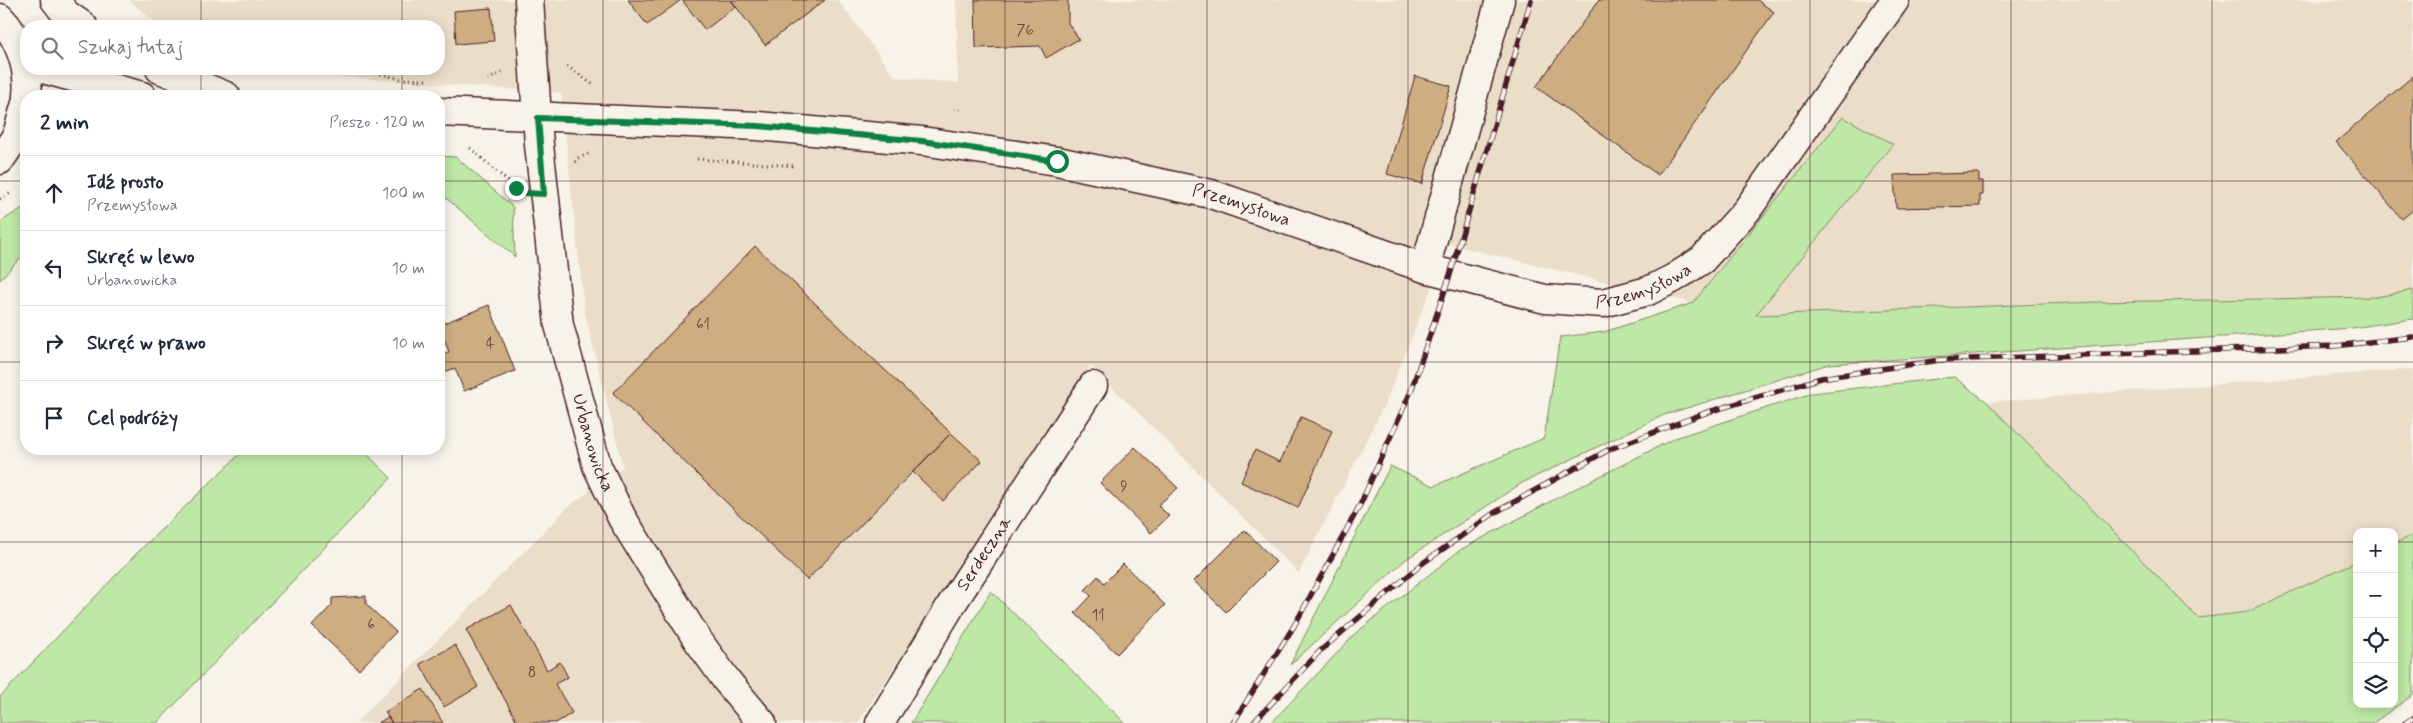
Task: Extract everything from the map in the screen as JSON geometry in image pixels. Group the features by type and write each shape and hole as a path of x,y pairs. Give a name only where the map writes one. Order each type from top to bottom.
{"street":[{"path":"54,0 66,14 74,20"},
{"name":"Urbanowicka","path":"529,0 544,194 559,324 597,466 622,518 697,638 727,681 762,723"},
{"path":"1426,268 1500,0"},
{"name":"Przemysłowa","path":"449,113 758,126 922,141 1057,161 1211,194 1426,268 1545,300 1603,303 1648,291 1674,278 1702,260 1747,210 1895,0"},
{"path":"0,18 20,48"},
{"path":"28,90 30,75"},
{"path":"64,75 120,90"},
{"path":"175,75 211,90"},
{"path":"0,160 20,136"},
{"name":"Serdeczna","path":"880,723 953,602 1093,386"}],"path":[{"path":"563,60 568,67 587,82 596,85"},
{"path":"483,82 498,75 503,70"},
{"path":"385,75 401,79 436,81"},
{"path":"944,110 964,111"},
{"path":"449,113 463,141 482,160 516,188 525,193 544,194"},
{"path":"573,166 578,158 596,153"},
{"path":"689,158 796,166"}],"shaded area":[{"path":"129,0 838,0 895,77 958,83 956,0 2413,0 2413,290 2376,297 2096,302 1756,315 1893,144 1843,118 1693,303 1449,244 1384,406 1299,573 1091,366 858,723 356,723 569,506 623,467 584,310 561,93 319,75 445,75 445,20 153,20"},
{"path":"2413,369 2413,535 2398,542 2398,528 2353,528 2353,563 2248,612 2198,619 1987,402"}],"green space":[{"path":"1843,117 1893,144 1756,315 2096,302 2376,297 2413,290 2413,319 2352,328 1829,364 1664,415 1522,483 1405,560 1290,665 1390,466 1434,486 1544,438 1560,337 1604,332 1693,303"},
{"path":"445,156 456,157 513,207 515,257 445,197"},
{"path":"20,210 20,258 0,280 0,222"},
{"path":"1954,377 1987,402 2198,618 2248,612 2353,563 2353,708 2394,708 2373,723 1271,723 1357,632 1460,550 1675,438 1812,393"},
{"path":"239,455 368,455 391,478 157,723 0,723 0,697 138,552"},
{"path":"2413,535 2413,695 2398,706 2398,542"},
{"path":"991,591 1125,723 911,723"}],"building":[{"path":"628,0 681,0 647,25"},
{"path":"682,0 731,0 736,6 705,30"},
{"path":"731,0 825,0 765,45"},
{"path":"975,0 1068,0 1068,23 1079,39 1046,58 1040,46 976,48"},
{"path":"1599,0 1757,0 1774,12 1658,175 1536,87"},
{"path":"491,8 494,41 456,44 454,11"},
{"path":"1415,76 1451,86 1422,184 1387,174"},
{"path":"2413,76 2413,210 2402,219 2336,142"},
{"path":"1979,173 1979,181 1983,181 1983,195 1980,195 1980,206 1896,208 1894,175"},
{"path":"755,246 951,433 807,580 613,393"},
{"path":"489,305 515,371 464,391 455,368 445,372 445,354 449,352 445,341 445,323"},
{"path":"1301,417 1332,431 1298,508 1241,482 1255,450 1280,462"},
{"path":"951,433 982,461 943,501 913,472"},
{"path":"1135,447 1178,488 1158,505 1169,516 1151,533 1100,483"},
{"path":"1245,530 1276,562 1226,612 1194,581"},
{"path":"1123,564 1165,605 1117,654 1075,613 1091,596 1085,590 1098,576 1104,583"},
{"path":"366,596 366,604 396,632 359,670 312,626 332,605 332,598"},
{"path":"511,605 547,670 560,662 568,677 555,684 572,713 556,723 518,723 466,630"},
{"path":"455,645 478,687 444,707 420,664"},
{"path":"423,689 443,723 392,723 385,712"},
{"path":"388,717 392,723 378,723"}],"railway":[{"path":"1233,723 1294,626 1360,505 1411,391 1450,275 1531,0"},
{"path":"1253,723 1320,651 1423,563 1494,513 1610,449 1705,413 1821,378 1940,360 2335,346 2413,337"},
{"path":"2405,723 2413,718"}],"route":[{"path":"516,188 525,193 544,194 538,118 758,126 922,141 1057,161"}]}
